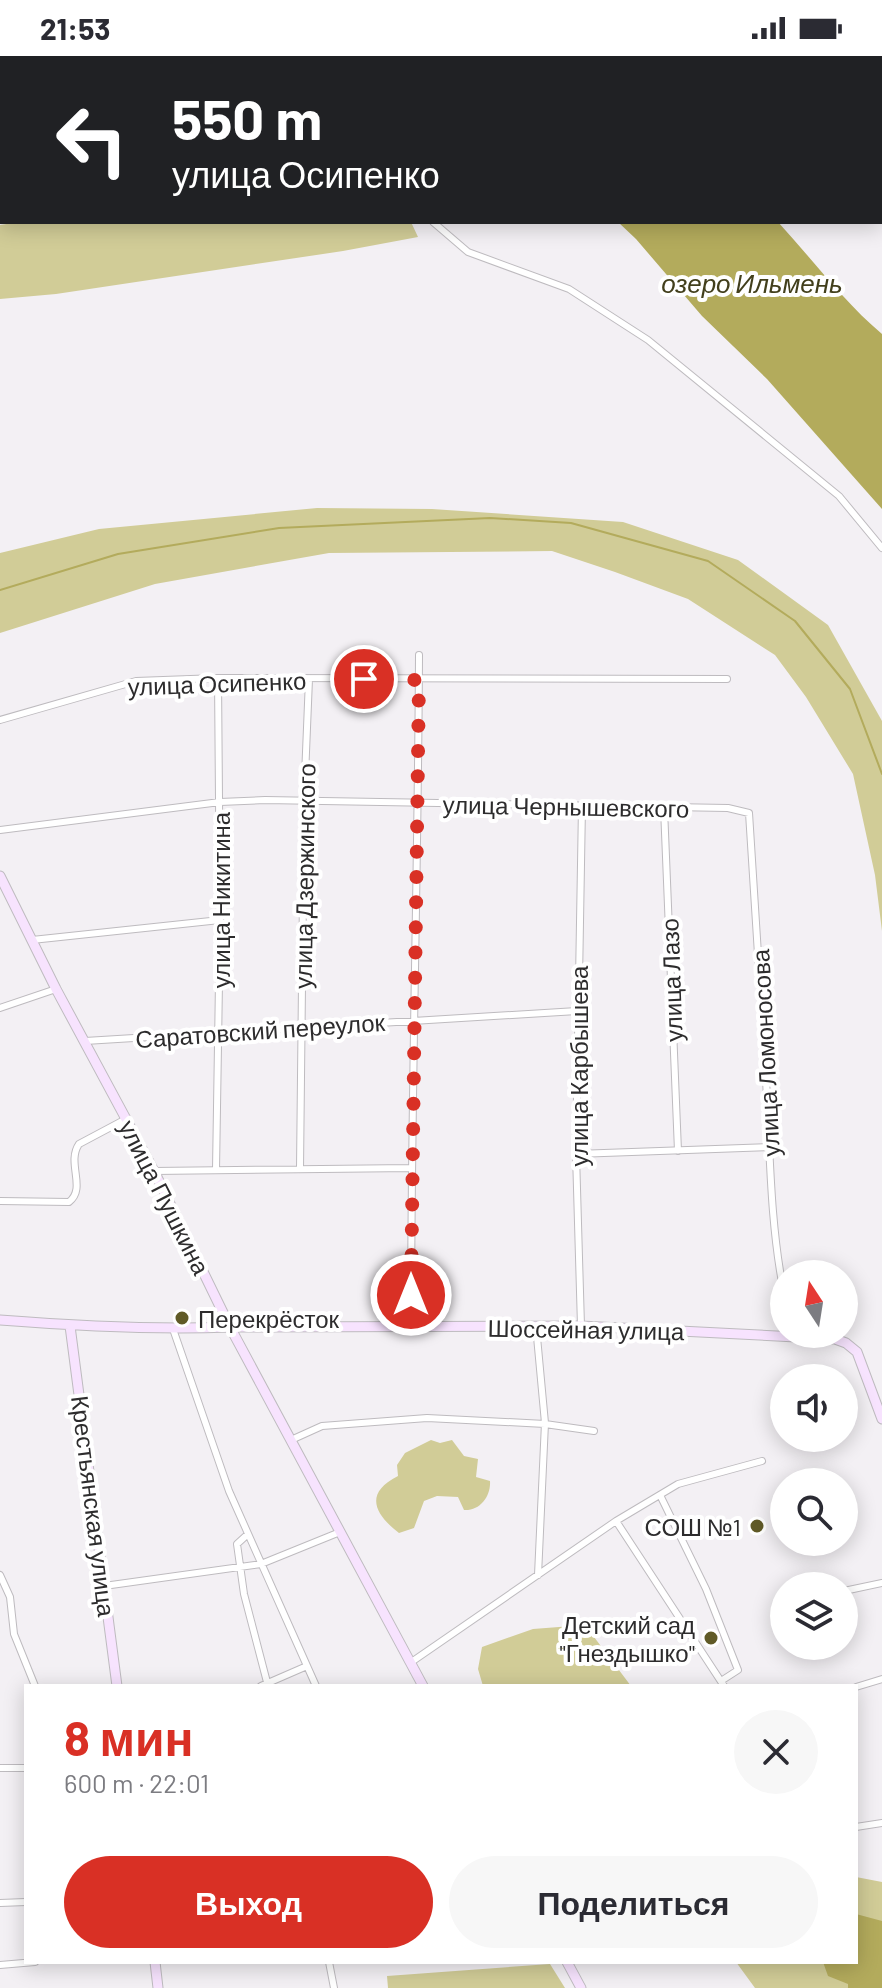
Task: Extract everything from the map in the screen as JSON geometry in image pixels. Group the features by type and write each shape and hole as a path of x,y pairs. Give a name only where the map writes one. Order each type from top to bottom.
{"main road":[{"name":"улица Пушкина","path":"0,876 2,886 154,1171 230,1327 422,1684"},
{"name":"Шоссейная улица","path":"0,1320 173,1329 581,1326 770,1334"},
{"name":"Крестьянская улица","path":"70,1326 117,1684"},
{"name":"Шоссейная улица","path":"853,1348 862,1362 882,1419"},
{"path":"155,1964 158,1988"},
{"path":"568,1964 581,1988"}],"street":[{"path":"435,224 468,252 569,289 648,340 839,496 882,548"},
{"path":"411,1327 419,655"},
{"name":"улица Осипенко","path":"0,720 136,681 218,678 727,679"},
{"name":"улица Никитина","path":"216,1170 220,920 218,678"},
{"name":"улица Дзержинского","path":"300,1169 304,801 309,679"},
{"name":"улица Чернышевского","path":"0,830 220,802 728,808 749,813"},
{"name":"улица Карбышева","path":"581,1326 576,1154 582,806"},
{"name":"улица Лазо","path":"664,808 678,1151"},
{"name":"улица Ломоносова","path":"749,813 778,1260"},
{"path":"32,940 220,920"},
{"path":"0,1008 56,989"},
{"name":"Саратовский переулок","path":"85,1041 577,1011"},
{"path":"0,1201 69,1202 78,1189 73,1159 79,1144 126,1119"},
{"path":"576,1154 769,1147"},
{"path":"154,1171 411,1168"},
{"path":"536,1326 545,1424 538,1575"},
{"path":"173,1329 229,1491 315,1684"},
{"path":"291,1440 322,1426 427,1418 545,1424 594,1431"},
{"path":"410,1663 616,1521 678,1484 762,1461"},
{"path":"616,1521 723,1683 738,1670 706,1589 660,1495"},
{"path":"104,1586 261,1564 340,1532"},
{"path":"248,1534 237,1544 244,1594 265,1684"},
{"path":"0,1575 10,1597 14,1634 34,1684"},
{"path":"858,1588 882,1583"},
{"path":"267,1684 307,1666"},
{"path":"858,1686 882,1679"},
{"path":"0,1768 24,1768"},
{"path":"858,1827 882,1823"},
{"path":"0,1903 24,1902"},
{"path":"0,1965 24,1963"},
{"path":"329,1964 334,1988"}],"shaded area":[{"path":"412,224 418,237 56,294 0,299 0,225"},
{"path":"317,508 432,509 623,522 738,560 828,625 882,721 882,931 875,875 853,774 806,697 775,655 688,599 615,572 552,551 329,553 155,584 0,633 0,553 99,529"},
{"path":"431,1440 440,1443 452,1440 464,1456 478,1459 476,1477 490,1481 489,1492 480,1505 470,1510 464,1510 458,1497 437,1496 424,1501 414,1528 399,1533 379,1511 377,1496 380,1489 398,1476 397,1465 405,1453"},
{"path":"585,1625 629,1684 482,1684 478,1669 482,1647 533,1629"},
{"path":"858,1877 882,1882 882,1988 755,1988 737,1964 858,1964"},
{"path":"550,1964 565,1988 388,1988 387,1976"}],"water":[{"name":"озеро Ильмень","path":"620,224 780,224 841,294 882,334 882,509 767,379 702,316"},
{"path":"858,1915 882,1921 882,1988 848,1988 848,1984 828,1976 824,1964 858,1964"}],"waterway":[{"path":"0,590 118,554 279,528 490,518 571,523 708,561 795,621 850,689 882,774"}],"place":[{"name":"Перекрёсток","path":"182,1318"},
{"name":"СОШ №1","path":"757,1526"},
{"name":"Детский сад \"Гнездышко\"","path":"711,1638"}],"route":[{"path":"364,679 419,680 411,1295"}]}
